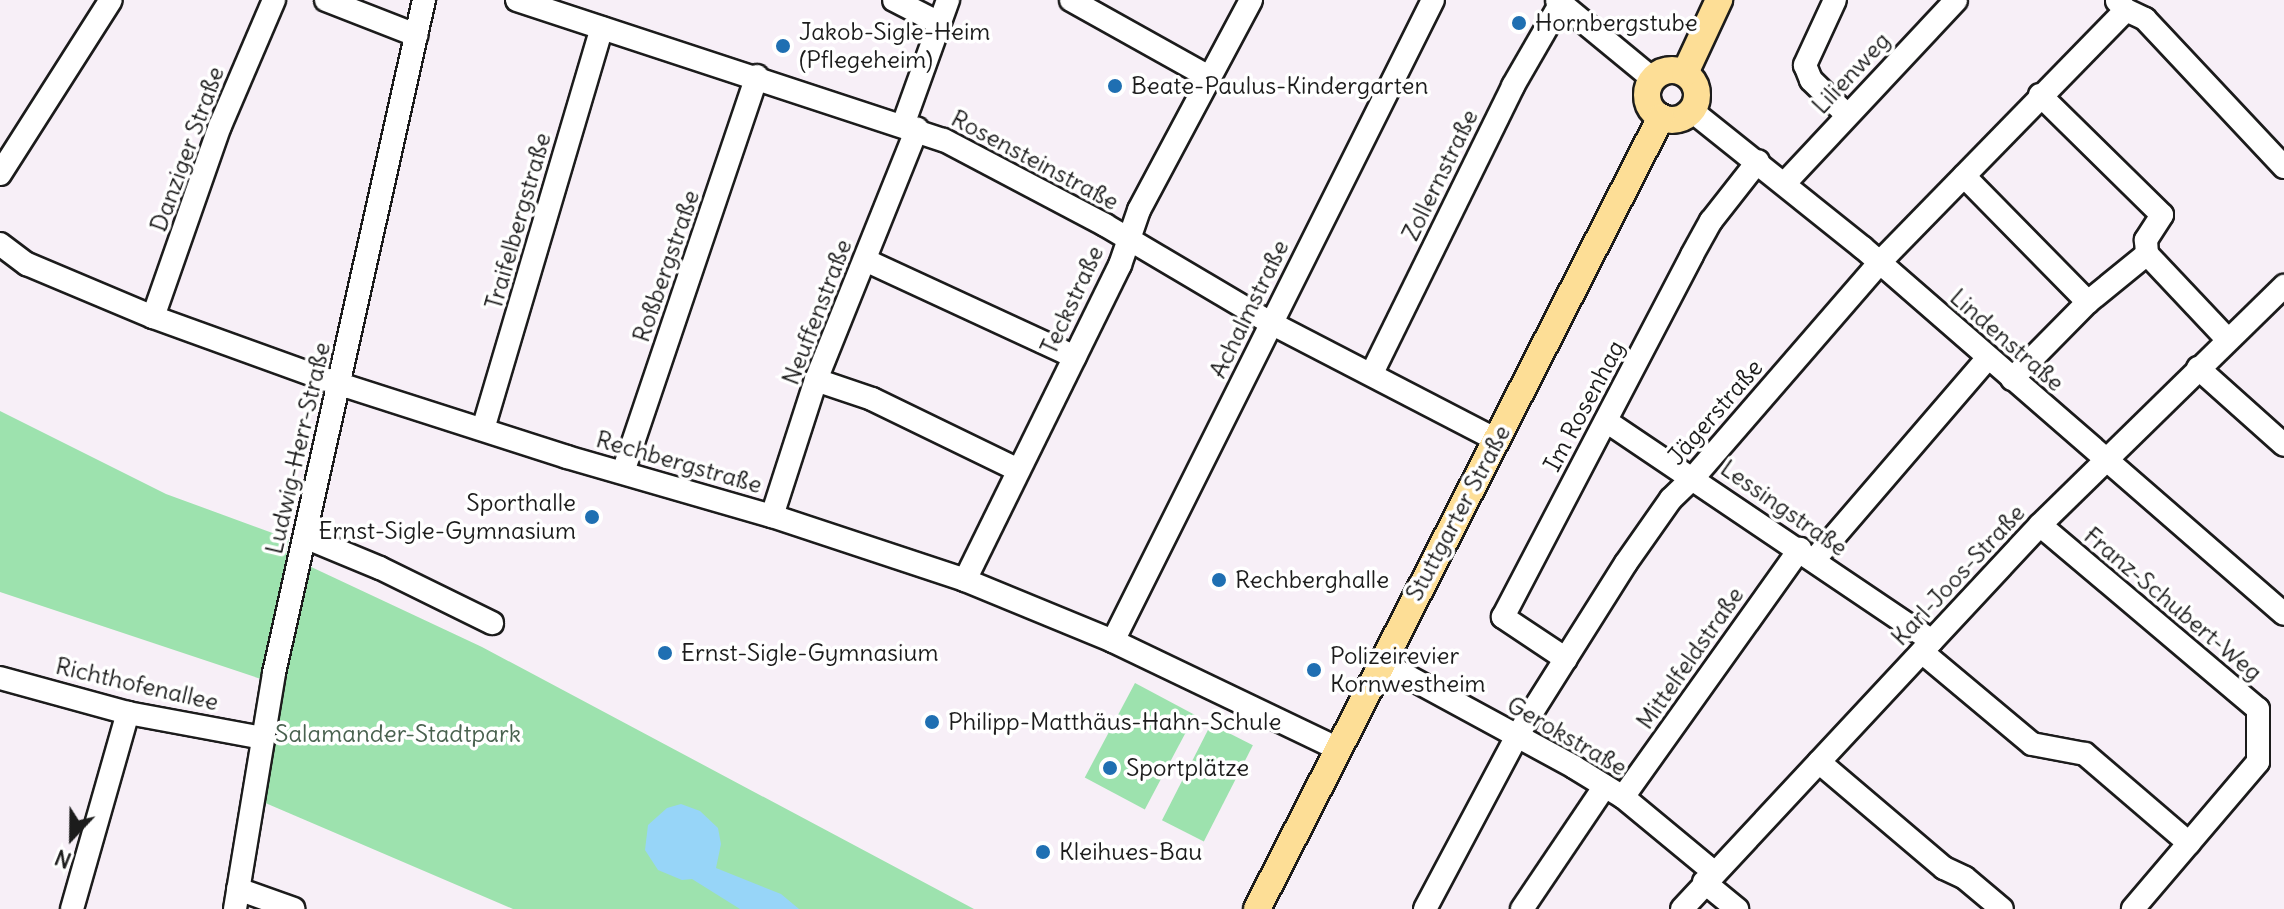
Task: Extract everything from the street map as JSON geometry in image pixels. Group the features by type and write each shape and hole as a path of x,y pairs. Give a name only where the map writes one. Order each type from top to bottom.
{"main road":[{"path":"1685,73 1719,0"},
{"path":"1667,70 1685,73 1697,90 1692,111 1678,120 1661,117 1648,101 1653,79 1667,70"},
{"name":"Stuttgarter Straße","path":"1257,909 1661,117"}],"street":[{"path":"0,174 111,0"},
{"name":"Danziger Straße","path":"153,317 220,126 274,0"},
{"path":"326,0 416,35"},
{"name":"Ludwig-Herr-Straße","path":"237,899 263,738 424,0"},
{"name":"Rosensteinstraße","path":"517,0 910,127 970,153 1271,323 1497,440"},
{"path":"894,0 937,22"},
{"name":"Neuffenstraße","path":"772,516 816,380 865,260 910,127 937,22 948,0"},
{"path":"1071,0 1209,77"},
{"name":"Teckstraße","path":"965,580 1075,357 1139,210 1251,0"},
{"name":"Achalmstraße","path":"1113,641 1433,0"},
{"path":"1835,0 1805,65 1811,80 1846,114"},
{"name":"Lilienweg","path":"1785,183 1846,114 1956,0"},
{"path":"1559,1 1653,79"},
{"name":"Zollernstraße","path":"1372,373 1513,86 1559,1"},
{"path":"2121,5 2145,19 2284,167"},
{"name":"Jägerstraße","path":"1425,909 1517,736 1671,499 1694,477 1880,262 2040,95 2121,5"},
{"name":"Traifelbergstraße","path":"483,429 602,28"},
{"name":"Roßbergstraße","path":"623,472 757,76"},
{"path":"2040,95 2162,215 2146,240 2147,254 2227,339"},
{"name":"Lindenstraße","path":"1692,111 1880,262 2284,614"},
{"name":"Im Rosenhag","path":"1566,659 1503,617 1711,221 1758,161"},
{"path":"1964,176 2088,302"},
{"name":"Rechbergstraße","path":"0,244 27,264 153,317 340,384 772,516 965,580 1113,641 1338,749"},
{"path":"2012,379 2088,302 2147,254"},
{"path":"865,260 1075,357"},
{"name":"Karl-Joos-Straße","path":"1682,909 2040,525 2284,286"},
{"name":"Mittelfeldstraße","path":"1522,909 1807,554 1988,358"},
{"path":"2198,368 2284,445"},
{"path":"816,380 872,399 1018,470"},
{"name":"Lessingstraße","path":"1606,421 1672,468 1694,477 1807,554 1927,646 2032,744 2085,754 2189,843"},
{"name":"Franz-Schubert-Weg","path":"2040,525 2258,709 2258,762 2189,843"},
{"path":"305,537 393,574 492,623"},
{"name":"Gerokstraße","path":"1381,662 1614,792 1710,878 1737,909"},
{"name":"Richthofenallee","path":"0,678 128,713 263,738"},
{"path":"72,909 128,713"},
{"path":"1819,762 1944,868 1965,878 2002,909"},
{"path":"2133,909 2189,843"},
{"path":"237,899 294,909"}],"green space":[{"name":"Salamander-Stadtpark","path":"0,411 166,494 289,539 286,553 307,565 482,647 974,909 513,909 263,802 282,686 0,592"},
{"path":"1135,683 1195,715 1145,809 1085,777"},
{"path":"1211,724 1253,745 1204,842 1162,820"}],"water":[{"path":"681,804 700,811 718,828 721,844 716,868 781,894 799,909 740,909 692,879 682,880 658,870 645,850 648,825 667,808"}],"place":[{"name":"Hornbergstube","path":"1519,23"},
{"name":"Jakob-Sigle-Heim (Pflegeheim)","path":"783,46"},
{"name":"Beate-Paulus-Kindergarten","path":"1115,86"},
{"name":"Sporthalle Ernst-Sigle-Gymnasium","path":"592,517"},
{"name":"Rechberghalle","path":"1219,580"},
{"name":"Ernst-Sigle-Gymnasium","path":"665,653"},
{"name":"Polizeirevier Kornwestheim","path":"1314,670"},
{"name":"Philipp-Matthäus-Hahn-Schule","path":"932,722"},
{"name":"Sportplätze","path":"1110,768"},
{"name":"Kleihues-Bau","path":"1043,852"}]}
